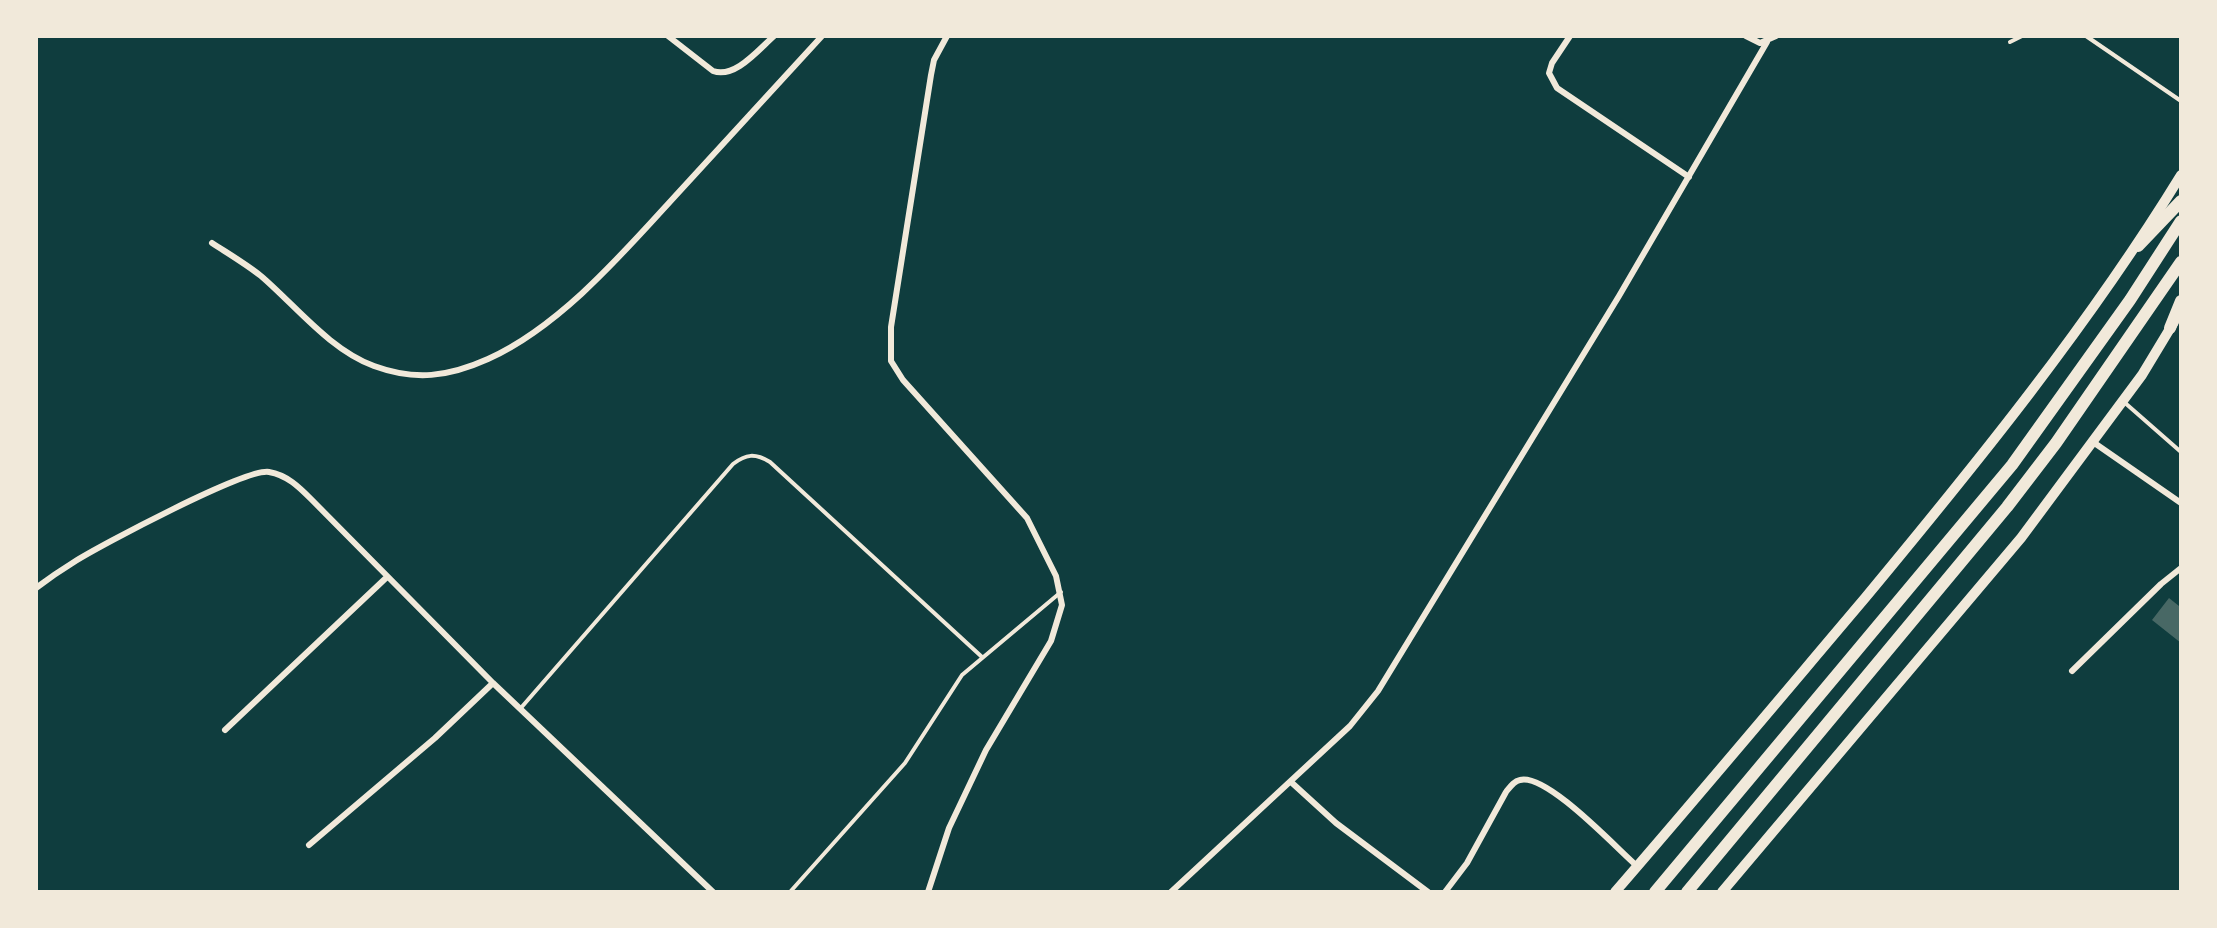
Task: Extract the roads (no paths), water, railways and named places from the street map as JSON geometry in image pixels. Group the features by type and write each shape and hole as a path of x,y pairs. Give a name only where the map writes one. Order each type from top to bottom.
{"highway":[{"path":"2138,246 2181,201"},
{"path":"1655,892 2012,465 2117,320 2181,221"},
{"path":"1688,892 2007,507 2056,443 2181,262"},
{"path":"2170,328 2181,302"}],"main road":[{"path":"1615,892 1910,544 2013,415 2138,246 2181,175"},
{"path":"1722,892 2021,538 2123,401 2181,313"}],"street":[{"path":"668,36 695,59 720,74 735,69 774,36"},
{"path":"212,243 260,276 336,344 373,366 411,377 458,370 508,348 576,298 628,247 822,36"},
{"path":"928,892 949,828 986,750 1051,641 1060,618 1061,592 1041,544 1027,518 903,380 891,361 890,344 897,278 931,75 945,39 936,36"},
{"path":"1570,36 1552,63 1549,72 1557,88 1689,177"},
{"path":"1746,36 1760,43 1767,42 1776,36"},
{"path":"1171,892 1350,726 1378,691 1689,177 1767,42"},
{"path":"2093,442 2181,503"},
{"path":"36,588 73,562 187,503 267,471 293,482 493,683 713,892"},
{"path":"2072,671 2161,584 2181,568"},
{"path":"225,730 387,577"},
{"path":"309,845 435,738 493,683"},
{"path":"1445,892 1467,863 1506,792 1514,783 1524,779 1533,781 1578,810 1637,866"},
{"path":"1291,782 1336,823 1428,892"}],"lane":[{"path":"2010,42 2022,36"},
{"path":"2086,36 2181,101"},
{"path":"2123,401 2181,452"},
{"path":"520,709 733,465 743,456 758,454 770,462 982,657"},
{"path":"790,892 905,763 949,691 982,657 1061,592"}]}
